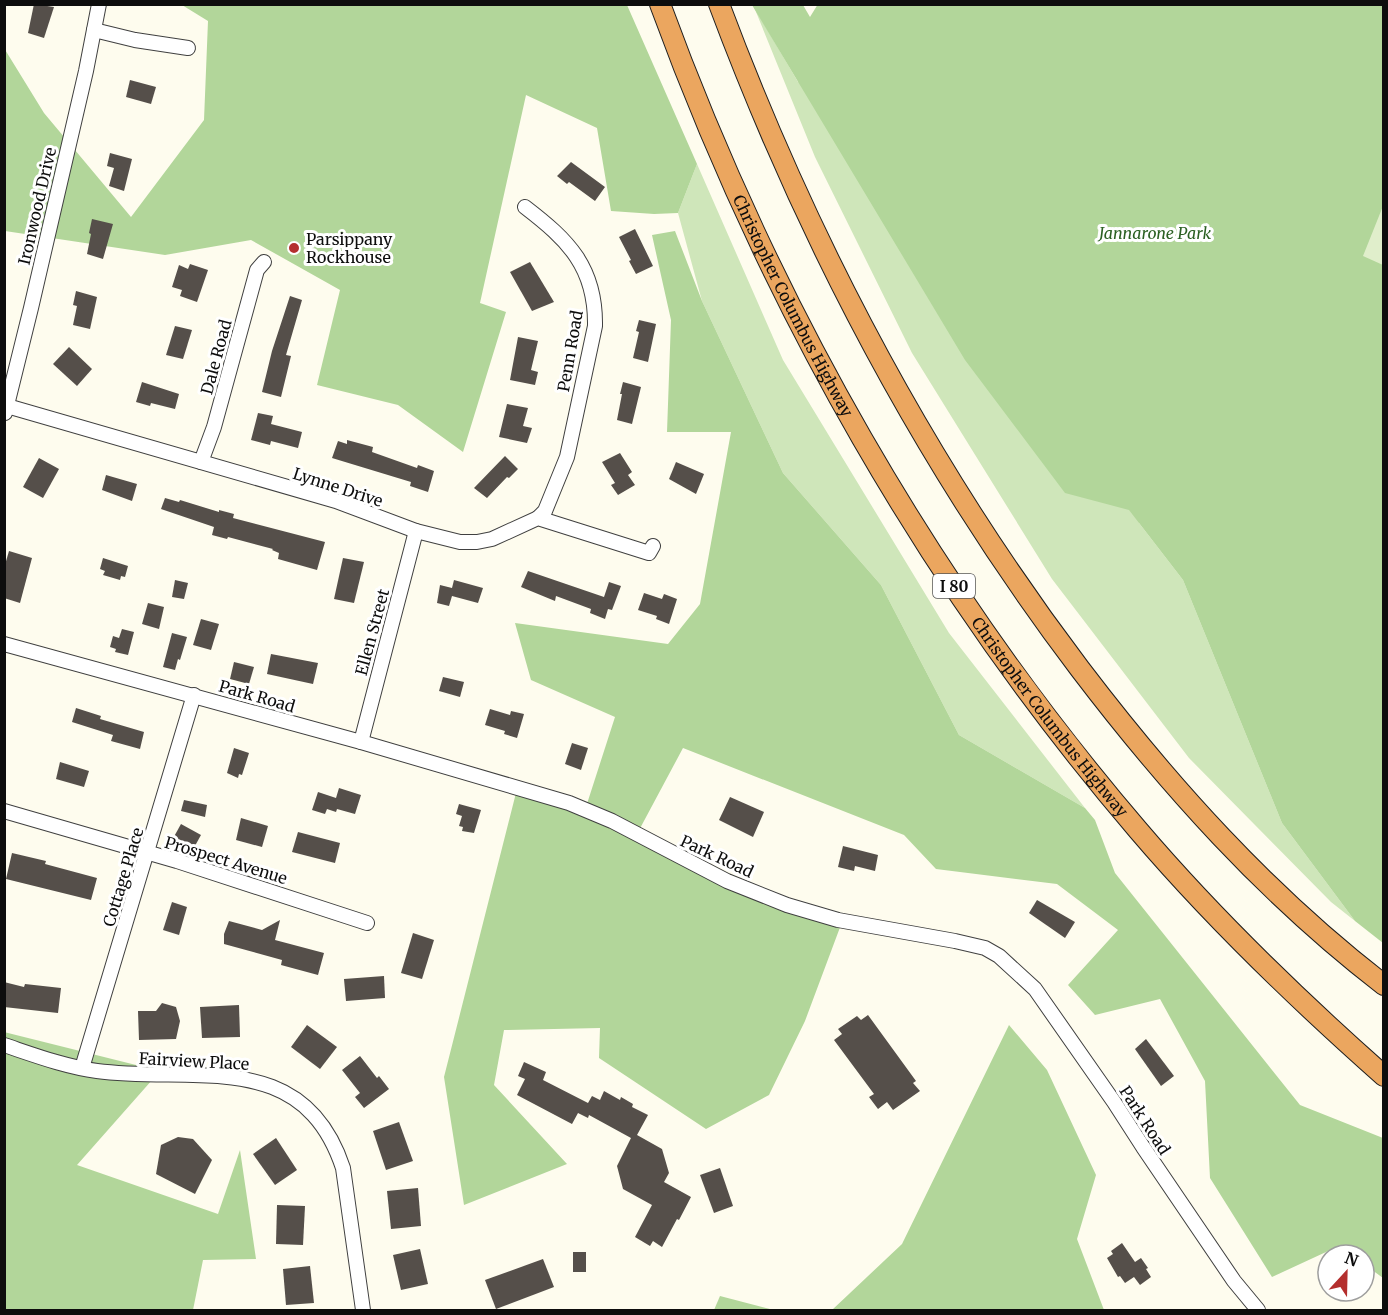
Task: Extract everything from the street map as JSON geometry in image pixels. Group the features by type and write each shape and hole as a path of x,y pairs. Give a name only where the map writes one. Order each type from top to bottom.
{"highway":[{"name":"Christopher Columbus Highway","path":"660,4 717,150 799,325 870,452 924,541 978,622 1031,695 1138,830 1230,931 1323,1023 1383,1076"},
{"path":"719,4 771,135 868,339 933,452 1019,585 1113,713 1186,800 1271,888 1312,926 1383,985"}],"street":[{"name":"Ironwood Drive","path":"6,411 32,308 99,4"},
{"path":"94,30 135,40 188,48"},
{"name":"Penn Road","path":"525,207 556,232 573,251 593,292 595,308 595,326 567,457 545,511 538,518"},
{"name":"Dale Road","path":"201,462 214,427 257,270 264,262"},
{"name":"Lynne Drive","path":"6,411 201,462 336,501 416,531 460,542 477,542 500,536 538,518"},
{"path":"538,518 649,553 653,546"},
{"name":"Ellen Street","path":"361,741 416,531"},
{"name":"Park Road","path":"4,644 361,741 569,803 612,821 727,881 787,905 838,920 955,940 985,948 999,956 1035,989 1222,1264 1258,1311"},
{"name":"Cottage Place","path":"82,1068 194,695"},
{"name":"Prospect Avenue","path":"4,811 147,853 346,915 367,924"},
{"name":"Fairview Place","path":"4,1045 95,1071 153,1076 219,1076 252,1080 272,1086 306,1107 326,1129 343,1168 363,1311"}],"green space":[{"name":"Jannarone Park","path":"818,4 1383,5 1383,943 1355,921 1282,823 1183,580 1129,510 1065,493 965,360 752,5 803,5 810,17"},
{"path":"182,5 627,5 697,164 678,213 611,211 597,128 526,95 480,303 506,312 463,452 398,405 317,385 340,290 251,240 165,255 5,231 4,48 44,113 131,217 204,120 208,21"},
{"name":"Jannarone Park","path":"1383,5 1139,523 1183,580 1282,823 1355,921 1331,902 1189,758 1052,579 912,353 815,157 754,7 798,82"},
{"path":"697,164 783,360 949,633 1085,808 959,735 881,585 783,473 702,301 678,213"},
{"path":"1383,206 1383,265 1363,256"},
{"path":"675,231 702,301 783,473 881,585 959,735 1085,808 1095,820 1115,873 1300,1105 1383,1138 1383,1278 1376,1273 1376,1243 1316,1243 1316,1257 1272,1277 1210,1178 1205,1081 1160,999 1095,1015 1068,985 1118,930 1057,884 936,869 904,835 683,748 637,834 842,922 805,1021 769,1095 706,1129 599,1058 600,1028 504,1030 494,1085 567,1164 464,1205 444,1077 518,785 585,810 615,717 531,680 515,623 668,644 700,604 731,432 667,432 671,320 652,235"},
{"path":"1009,1025 1047,1070 1096,1175 1077,1239 1104,1310 832,1310 902,1244"},
{"path":"4,1032 160,1071 77,1165 218,1214 240,1150 256,1259 203,1260 193,1310 5,1310"},
{"path":"720,1296 774,1310 714,1310"}],"building":[{"path":"34,4 54,7 44,38 28,33"},
{"path":"130,80 156,87 151,104 126,97"},
{"path":"110,153 132,159 124,191 109,186 114,168 107,166"},
{"path":"571,162 605,187 595,201 557,176"},
{"path":"92,219 113,224 103,259 87,254"},
{"path":"635,229 653,266 636,274 619,237"},
{"path":"530,262 554,302 532,311 510,272"},
{"path":"190,264 208,270 197,302 180,296 182,290 172,287 179,265 188,269"},
{"path":"76,291 97,297 90,329 73,325 77,306 73,305"},
{"path":"290,296 302,300 286,355 291,356 281,397 262,392 272,351"},
{"path":"639,320 656,324 648,362 633,358 639,332 636,331"},
{"path":"175,326 192,330 183,359 166,355"},
{"path":"518,337 538,341 531,370 538,372 535,385 510,380"},
{"path":"69,347 92,369 77,386 53,364"},
{"path":"142,382 179,394 175,409 136,402"},
{"path":"623,382 641,387 632,424 617,420"},
{"path":"507,404 528,408 523,426 532,428 527,443 499,437"},
{"path":"258,413 273,416 271,424 302,432 298,448 271,441 270,445 251,440"},
{"path":"347,440 373,447 372,452 417,468 418,465 434,471 428,492 410,486 411,482 332,458 338,441 347,444"},
{"path":"620,453 632,472 628,475 635,485 618,495 611,485 615,483 602,462"},
{"path":"505,456 518,469 487,498 474,488"},
{"path":"39,458 59,469 43,498 23,487"},
{"path":"676,462 704,474 696,494 669,479"},
{"path":"106,475 137,484 132,501 102,490"},
{"path":"165,498 234,514 233,518 325,542 317,570 278,559 279,553 273,549 212,535 214,527 161,509"},
{"path":"9,551 32,558 20,603 4,598 4,568"},
{"path":"103,558 128,566 125,577 121,576 120,580 103,575 105,571 100,569"},
{"path":"343,558 364,562 354,603 334,599"},
{"path":"528,571 604,597 609,582 621,586 612,610 608,609 605,619 590,613 591,609 556,596 555,601 521,587"},
{"path":"175,580 188,583 184,599 172,597"},
{"path":"454,580 483,588 478,603 452,596 449,606 437,603 440,585 452,588"},
{"path":"644,593 662,599 664,594 677,599 669,624 656,619 657,616 638,610"},
{"path":"148,603 164,607 159,629 142,624"},
{"path":"201,619 219,624 211,650 193,645"},
{"path":"122,629 134,632 128,655 115,652 116,649 110,647 113,636 119,638"},
{"path":"172,633 187,637 175,670 163,667"},
{"path":"271,654 318,663 313,684 267,674"},
{"path":"234,662 254,667 249,684 230,679"},
{"path":"443,677 464,682 460,697 439,691"},
{"path":"76,708 101,716 100,719 144,732 140,749 111,741 113,735 72,722"},
{"path":"490,709 510,715 511,711 524,714 517,738 504,734 505,731 485,725"},
{"path":"572,743 588,748 581,770 565,764"},
{"path":"234,748 249,753 242,775 239,774 238,778 227,773"},
{"path":"60,762 89,771 84,787 56,779"},
{"path":"339,788 361,795 355,814 337,809 336,812 327,809 325,814 312,810 318,792 336,798"},
{"path":"730,797 764,812 753,837 719,820"},
{"path":"184,800 207,805 205,817 181,811"},
{"path":"459,804 481,810 474,833 462,831 463,827 459,826 462,816 456,814"},
{"path":"241,818 268,826 262,847 236,840"},
{"path":"181,824 201,835 191,853 171,842"},
{"path":"298,832 340,843 335,863 292,852"},
{"path":"843,846 878,855 875,871 855,866 854,871 838,867"},
{"path":"12,853 46,861 45,864 97,878 91,900 6,879"},
{"path":"1037,900 1075,922 1065,938 1029,913"},
{"path":"172,902 187,907 179,935 163,930"},
{"path":"280,920 275,940 324,953 318,975 281,965 282,960 224,944 224,934 229,921 262,930"},
{"path":"413,933 434,940 422,979 401,973"},
{"path":"384,976 385,998 346,1001 344,979"},
{"path":"4,982 24,987 25,984 61,988 58,1013 4,1007"},
{"path":"162,1003 176,1007 180,1021 176,1039 139,1040 138,1011 156,1011"},
{"path":"239,1005 240,1037 202,1038 200,1007"},
{"path":"868,1015 916,1081 913,1083 920,1091 893,1110 887,1102 878,1109 869,1097 874,1094 834,1040 842,1034 838,1029 857,1016 861,1020"},
{"path":"307,1025 337,1047 320,1069 291,1047"},
{"path":"1146,1039 1174,1076 1161,1086 1135,1049"},
{"path":"360,1056 389,1089 364,1108 355,1097 360,1093 342,1070"},
{"path":"524,1062 546,1072 543,1080 588,1103 592,1096 600,1100 604,1091 620,1100 621,1097 633,1104 632,1107 648,1115 637,1135 662,1149 669,1173 664,1182 691,1197 662,1247 653,1241 650,1246 635,1237 652,1205 623,1189 617,1166 631,1138 589,1115 588,1118 578,1113 572,1124 517,1095 525,1079 518,1076"},
{"path":"399,1122 413,1161 386,1170 373,1131"},
{"path":"178,1137 193,1139 212,1160 195,1194 156,1174 161,1145"},
{"path":"276,1138 297,1170 275,1185 253,1154"},
{"path":"720,1168 733,1206 714,1213 700,1175"},
{"path":"418,1188 421,1226 391,1229 387,1191"},
{"path":"277,1205 305,1206 303,1245 276,1244"},
{"path":"1122,1243 1135,1262 1141,1258 1148,1268 1146,1269 1151,1277 1140,1285 1134,1277 1125,1283 1120,1276 1118,1277 1107,1258 1113,1254 1111,1251"},
{"path":"420,1249 428,1284 401,1290 393,1255"},
{"path":"573,1252 586,1252 586,1272 573,1272"},
{"path":"543,1259 554,1287 496,1309 485,1280"},
{"path":"310,1266 314,1303 286,1305 283,1269"}],"place":[{"name":"Parsippany Rockhouse","path":"294,248"}]}
